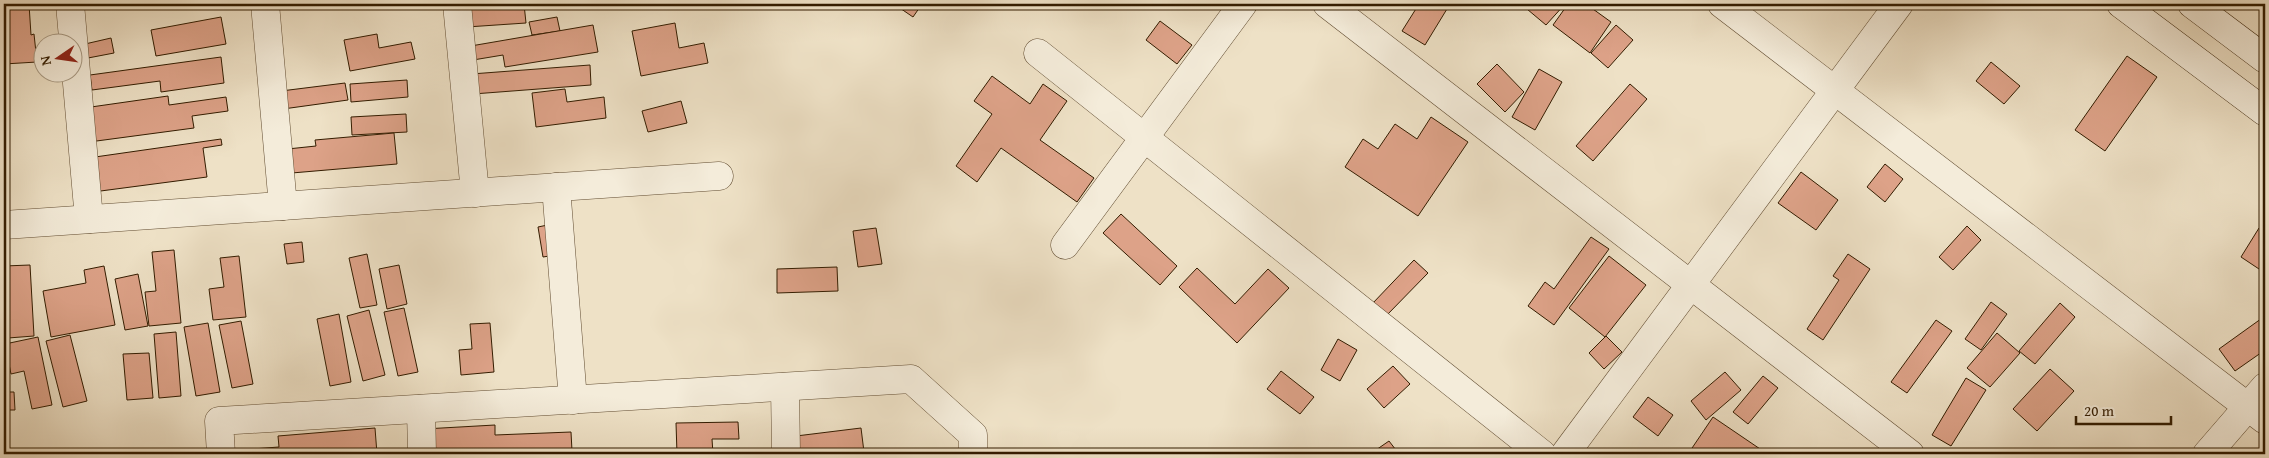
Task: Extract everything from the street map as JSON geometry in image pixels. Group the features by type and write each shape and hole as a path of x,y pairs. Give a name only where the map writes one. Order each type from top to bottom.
{"street":[{"path":"70,4 89,219"},
{"path":"265,4 283,206"},
{"path":"457,4 475,193"},
{"path":"1065,245 1243,4"},
{"path":"1327,4 1910,454"},
{"path":"1722,4 2260,405 2207,454"},
{"path":"1565,454 1898,4"},
{"path":"2121,4 2265,112"},
{"path":"2192,4 2265,59"},
{"path":"1038,52 1542,454"},
{"path":"4,225 719,176"},
{"path":"556,187 573,400"},
{"path":"221,454 219,421 912,379 973,435 973,454"},
{"path":"785,387 786,454"},
{"path":"421,409 422,454"}],"building":[{"path":"29,4 32,62 4,64 4,5"},
{"path":"451,4 524,4 526,23 452,28"},
{"path":"894,4 922,4 913,17"},
{"path":"1419,4 1450,4 1425,45 1402,31"},
{"path":"1521,4 1565,4 1546,25"},
{"path":"1568,4 1586,4 1611,22 1590,53 1553,25"},
{"path":"221,17 226,44 156,56 151,30"},
{"path":"557,17 560,31 532,35 529,22"},
{"path":"1160,21 1192,45 1177,64 1146,40"},
{"path":"675,23 679,48 704,43 708,63 641,76 632,31"},
{"path":"593,25 598,52 505,67 503,55 461,62 459,48"},
{"path":"1616,25 1633,40 1608,68 1591,53"},
{"path":"377,34 379,48 411,42 415,59 350,71 344,40"},
{"path":"111,38 114,53 88,58 85,44"},
{"path":"2127,56 2157,77 2105,151 2075,130"},
{"path":"221,57 224,83 161,92 160,81 92,90 90,75"},
{"path":"1991,62 2020,86 2004,104 1976,81"},
{"path":"1497,64 1524,92 1505,112 1477,84"},
{"path":"590,65 591,85 460,95 458,75"},
{"path":"1539,69 1562,82 1535,130 1512,117"},
{"path":"992,76 1030,104 1043,84 1067,101 1040,140 1094,178 1077,202 1001,148 977,182 956,166 992,114 974,101"},
{"path":"407,80 408,97 351,102 350,84"},
{"path":"345,83 348,100 283,109 281,91"},
{"path":"1630,84 1647,99 1593,161 1576,146"},
{"path":"565,89 567,102 604,97 606,118 536,127 532,93"},
{"path":"168,96 169,105 226,97 228,111 192,116 194,128 89,142 84,108"},
{"path":"681,101 687,123 648,132 642,111"},
{"path":"406,114 407,132 352,135 351,117"},
{"path":"1431,117 1468,142 1418,216 1345,167 1363,139 1378,149 1395,124 1417,139"},
{"path":"394,133 397,164 280,174 278,150 316,146 315,140"},
{"path":"221,139 222,145 203,148 207,177 93,192 88,158"},
{"path":"1885,164 1903,179 1885,202 1867,187"},
{"path":"1801,172 1838,200 1816,230 1778,203"},
{"path":"1121,214 1177,266 1160,285 1103,233"},
{"path":"557,223 562,254 543,257 538,227"},
{"path":"1967,226 1981,240 1953,270 1939,257"},
{"path":"876,228 882,264 858,267 853,231"},
{"path":"2259,228 2265,232 2265,273 2241,257"},
{"path":"1591,237 1609,249 1554,325 1528,306 1545,282 1554,289"},
{"path":"302,242 304,262 287,264 284,244"},
{"path":"174,250 181,323 149,326 145,292 156,291 152,252"},
{"path":"367,254 377,305 360,308 349,258"},
{"path":"1848,254 1870,269 1823,340 1807,329 1839,280 1833,276"},
{"path":"239,256 246,317 213,320 209,289 224,287 220,258"},
{"path":"1609,256 1646,285 1605,337 1569,308"},
{"path":"1414,260 1428,273 1386,316 1372,304"},
{"path":"30,265 34,336 8,338 4,266"},
{"path":"399,265 407,304 387,309 379,269"},
{"path":"104,266 115,325 51,337 43,291 86,283 84,270"},
{"path":"837,267 838,291 777,293 777,269"},
{"path":"1197,268 1235,304 1268,269 1289,288 1237,343 1179,287"},
{"path":"138,274 148,326 125,330 115,279"},
{"path":"1991,302 2007,314 1981,350 1965,339"},
{"path":"2060,303 2075,317 2035,364 2019,351"},
{"path":"404,308 418,372 398,376 384,312"},
{"path":"369,310 385,375 363,381 347,316"},
{"path":"339,314 351,382 330,386 317,319"},
{"path":"2265,316 2265,350 2235,371 2219,349"},
{"path":"1936,320 1952,331 1907,393 1891,382"},
{"path":"241,321 253,384 232,388 219,325"},
{"path":"208,323 220,392 196,396 184,327"},
{"path":"490,323 494,372 461,375 459,350 472,349 470,324"},
{"path":"176,332 181,396 159,398 154,334"},
{"path":"1997,333 2020,353 1990,387 1967,368"},
{"path":"70,335 87,401 63,407 46,341"},
{"path":"1606,336 1622,352 1604,369 1589,353"},
{"path":"38,337 52,405 32,409 24,371 11,374 5,344"},
{"path":"1338,339 1357,350 1340,381 1321,370"},
{"path":"149,353 153,398 127,400 123,354"},
{"path":"1393,366 1410,384 1384,408 1367,389"},
{"path":"2050,369 2074,391 2037,431 2013,409"},
{"path":"1281,371 1314,397 1300,414 1267,389"},
{"path":"1725,372 1741,390 1706,420 1691,401"},
{"path":"1763,376 1778,388 1748,424 1733,412"},
{"path":"1966,378 1986,390 1951,446 1932,435"},
{"path":"4,392 14,392 15,410 4,410"},
{"path":"1648,397 1673,415 1658,436 1633,417"},
{"path":"1713,417 1766,453 1688,454"},
{"path":"738,422 739,439 712,439 713,454 677,454 676,423"},
{"path":"495,425 495,435 571,432 572,451 425,454 424,429"},
{"path":"375,428 377,454 240,454 239,450 279,447 278,436"},
{"path":"861,428 864,452 790,454 788,437"},
{"path":"1389,441 1399,454 1375,454 1373,452"},
{"path":"189,451 189,454 132,454"}]}
